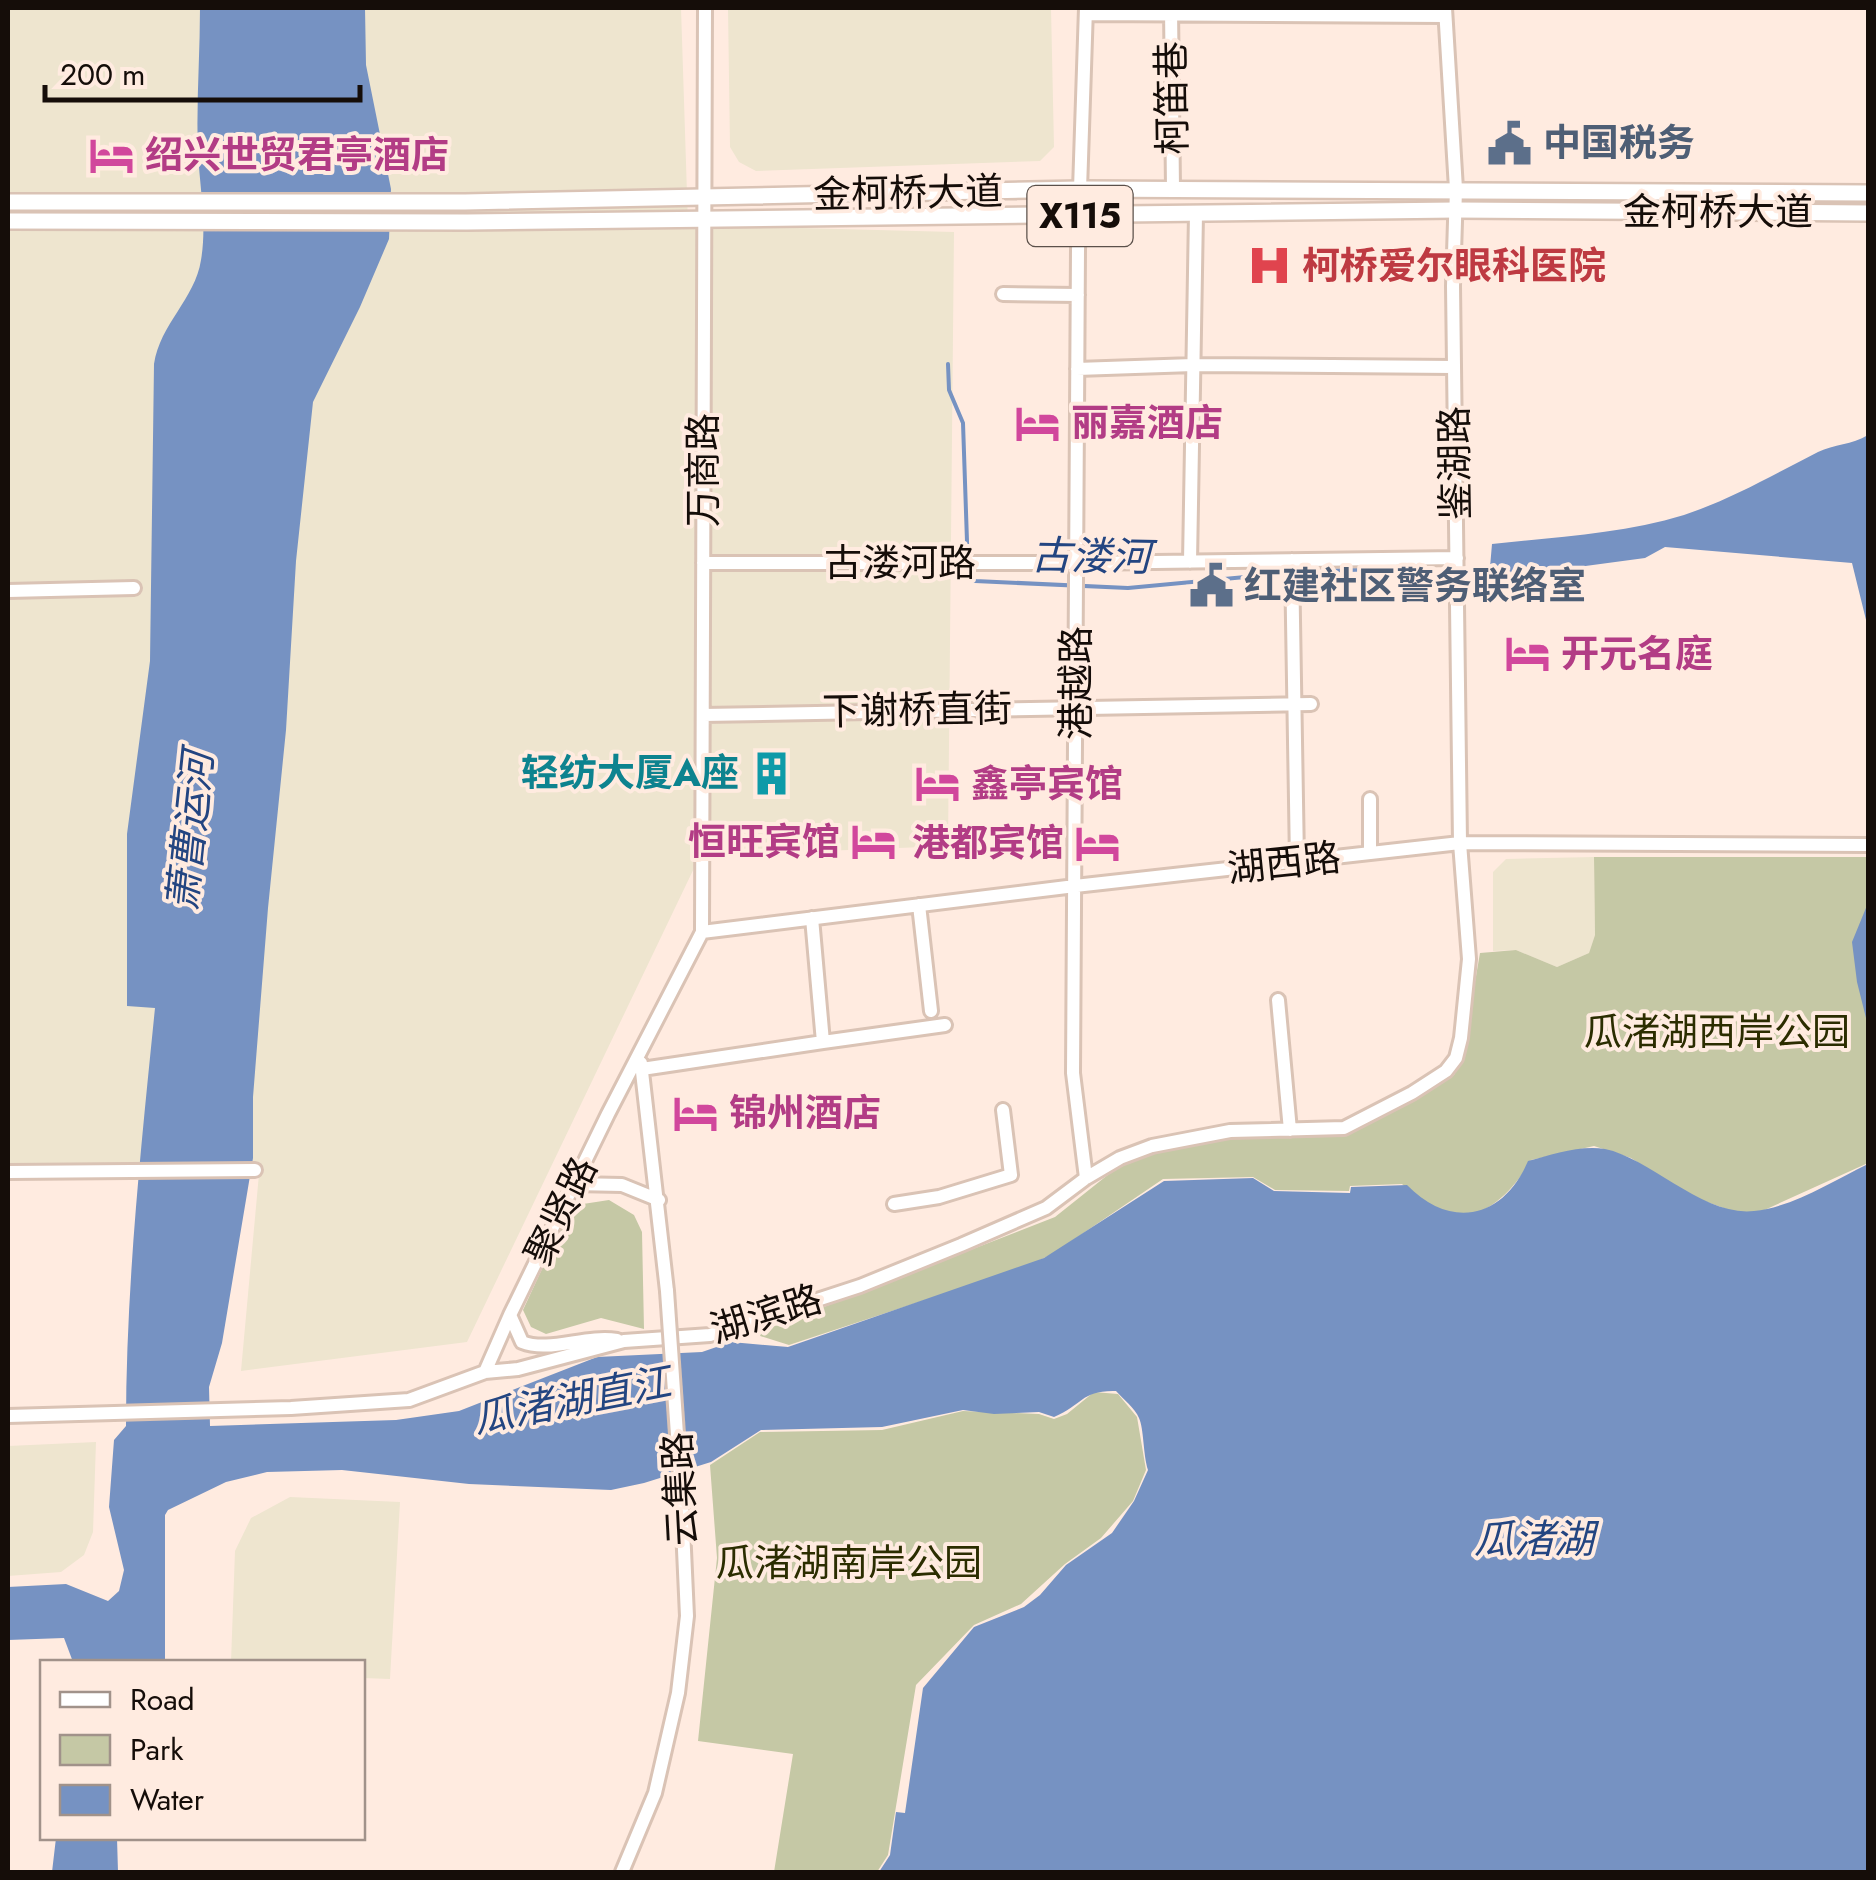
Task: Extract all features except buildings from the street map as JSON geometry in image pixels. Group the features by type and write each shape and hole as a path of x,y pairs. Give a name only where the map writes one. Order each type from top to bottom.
{"main road":[{"name":"金柯桥大道","path":"8,202 465,202 1080,189 1868,193"},
{"name":"金柯桥大道","path":"8,221 467,222 1456,210 1868,214"}],"street":[{"name":"万商路","path":"702,932 704,8"},
{"path":"1086,11 1445,12"},
{"name":"港越路","path":"1086,11 1078,294 1073,1073 1086,1178"},
{"name":"柯笛巷","path":"1171,11 1173,189"},
{"name":"鉴湖路","path":"1445,12 1456,188 1454,367 1460,843 1469,959 1461,1038"},
{"path":"1190,562 1196,214"},
{"path":"1003,294 1078,294"},
{"path":"1078,369 1193,365 1454,367"},
{"name":"古溇河路","path":"704,562 1190,562 1292,568 1456,558"},
{"path":"1292,568 1297,861"},
{"path":"8,591 134,588"},
{"name":"下谢桥直街","path":"703,715 1311,704"},
{"path":"1370,799 1370,853"},
{"name":"湖西路","path":"702,932 1460,843 1868,845"},
{"path":"918,905 931,1011"},
{"path":"812,918 823,1042"},
{"path":"640,1051 702,932"},
{"path":"1278,1000 1290,1130"},
{"path":"642,1069 945,1026"},
{"name":"湖滨路","path":"8,1416 409,1400 485,1372 575,1356 624,1341 710,1334 749,1324 860,1286 1046,1208 1120,1158 1152,1146 1230,1131 1344,1128 1412,1093 1446,1070 1456,1058 1461,1038"},
{"name":"云集路","path":"622,1872 655,1793 678,1692 687,1616 668,1292 640,1051"},
{"name":"聚贤路","path":"485,1372 640,1051"},
{"path":"894,1204 939,1197 1011,1175 1003,1110"},
{"path":"8,1172 256,1170"},
{"path":"574,1184 622,1185 659,1200"},
{"path":"510,1315 522,1342 536,1348 595,1336 624,1341"}],"shaded area":[{"path":"8,8 681,8 688,225 954,232 948,846 704,856 697,862 467,1342 241,1371 260,1163 8,1163"},
{"path":"728,8 1051,8 1054,147 1040,161 756,171 739,162 730,147"},
{"path":"1594,857 1595,935 1589,953 1557,967 1516,950 1493,951 1493,872 1506,859"},
{"path":"96,1442 93,1532 84,1555 61,1572 8,1576 8,1446"},
{"path":"290,1497 400,1502 390,1679 365,1678 365,1660 231,1660 235,1551 251,1518"}],"green space":[{"name":"瓜渚湖西岸公园","path":"1594,857 1868,857 1868,1163 1749,1217 1690,1196 1631,1158 1594,1146 1531,1160 1512,1187 1488,1208 1459,1216 1427,1206 1402,1184 1350,1186 1349,1191 1275,1190 1253,1177 1163,1179 1054,1253 1028,1266 789,1345 754,1334 1055,1217 1124,1162 1168,1146 1231,1136 1346,1133 1454,1075 1462,1057 1480,953 1516,950 1557,967 1589,953 1595,935"},
{"path":"609,1200 634,1215 642,1232 644,1329 601,1318 546,1334 531,1327 523,1310 567,1215 583,1204"},
{"name":"瓜渚湖南岸公园","path":"1094,1392 1118,1394 1137,1417 1146,1470 1133,1501 1101,1538 1021,1604 974,1625 916,1685 888,1855 877,1872 774,1872 793,1754 698,1741 717,1558 710,1465 760,1432 882,1430 963,1411 1039,1414 1054,1419 1067,1414"}],"water":[{"name":"瓜渚湖","path":"200,8 365,8 366,65 391,189 389,239 313,402 296,561 286,730 253,1097 253,1158 222,1343 209,1387 210,1426 396,1420 459,1411 597,1357 702,1352 731,1342 788,1347 1044,1258 1164,1181 1253,1178 1274,1191 1350,1193 1351,1187 1407,1185 1441,1208 1475,1212 1505,1196 1528,1161 1595,1148 1622,1154 1716,1205 1754,1211 1798,1199 1868,1164 1868,1872 879,1872 890,1855 896,1812 905,1813 923,1688 974,1627 1024,1607 1040,1595 1066,1565 1112,1533 1134,1501 1148,1470 1142,1429 1135,1411 1116,1391 1096,1393 1054,1417 1039,1412 994,1414 963,1410 882,1427 761,1430 711,1462 611,1490 469,1484 342,1470 267,1472 226,1482 165,1515 165,1660 72,1660 64,1638 8,1640 8,1587 66,1584 108,1601 119,1591 124,1570 109,1507 114,1440 126,1426 131,1269 155,1008 127,1006 127,834 150,661 154,364 163,336 192,287 201,260"},
{"path":"1868,435 1868,628 1852,563 1665,547 1645,558 1489,579 1492,544 1613,531 1684,515 1736,494 1818,452"},
{"path":"1868,903 1868,1026 1852,942"},
{"path":"56,1840 117,1840 118,1872 52,1872"}],"waterway":[{"name":"古溇河","path":"948,364 949,390 963,423 968,571 975,581 1128,588 1287,573"},
{"name":"古溇河","path":"1296,572 1428,567"}],"place":[{"name":"中国税务","path":"1510,143"},
{"name":"绍兴世贸君亭酒店","path":"112,155"},
{"name":"柯桥爱尔眼科医院","path":"1269,266"},
{"name":"丽嘉酒店","path":"1038,423"},
{"name":"红建社区警务联络室","path":"1211,586"},
{"name":"开元名庭","path":"1528,654"},
{"name":"轻纺大厦A座","path":"772,773"},
{"name":"鑫亭宾馆","path":"938,784"},
{"name":"恒旺宾馆","path":"873,842"},
{"name":"港都宾馆","path":"1097,843"},
{"name":"锦州酒店","path":"696,1113"}],"water label":[{"name":"萧曹运河","path":"190,831"},
{"name":"瓜渚湖直江","path":"572,1400"}]}
